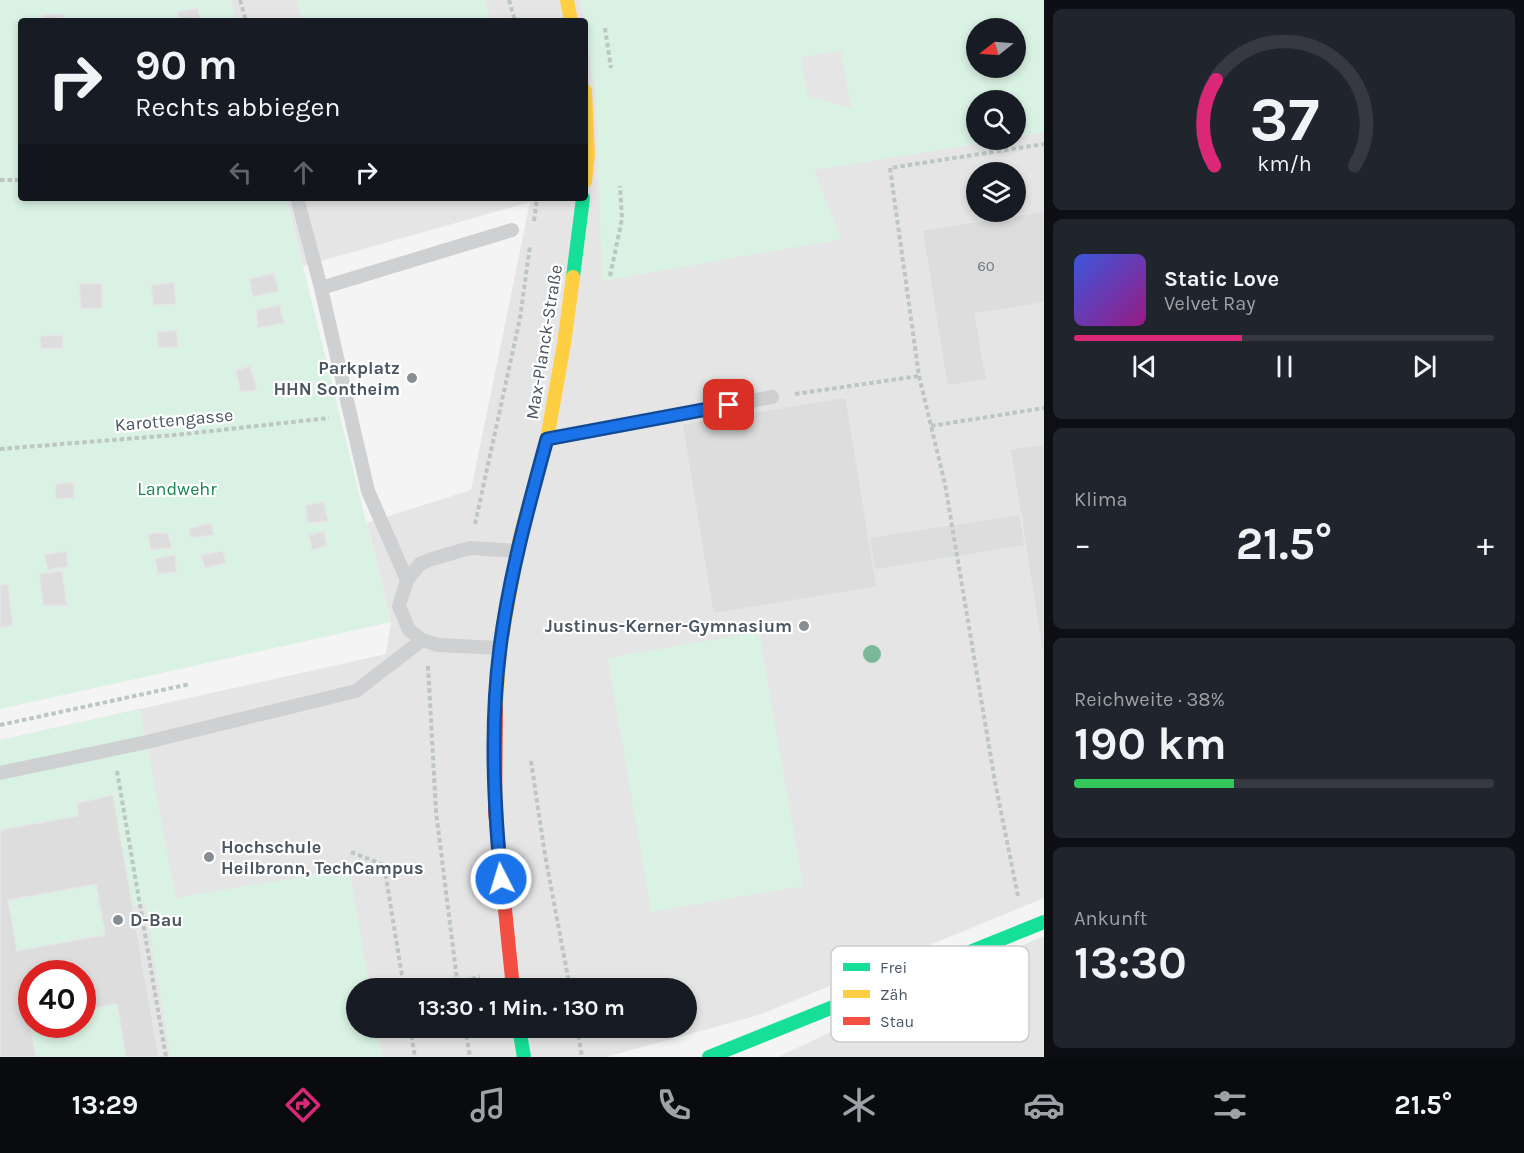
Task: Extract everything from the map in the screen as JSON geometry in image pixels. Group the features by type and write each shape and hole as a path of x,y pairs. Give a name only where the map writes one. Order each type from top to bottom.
{"street":[{"path":"567,0 570,18"},
{"name":"Max-Planck-Straße","path":"512,978 495,811 495,732 500,648 518,551 547,439 564,344 583,201"},
{"path":"982,946 1044,922"},
{"path":"709,1057 831,1007"},
{"path":"521,1038 524,1057"}],"lane":[{"path":"298,201 321,288 368,491 408,580"},
{"path":"321,288 512,230"},
{"path":"547,439 772,397"},
{"path":"500,648 438,645 425,641 409,630 399,606 408,580 420,564 470,548 518,551"},
{"path":"0,773 113,750 356,691 425,641"}],"path":[{"path":"240,0 245,18"},
{"path":"509,0 514,18"},
{"path":"604,22 612,78"},
{"path":"1024,929 995,782 945,484 919,376 890,168 1044,144"},
{"path":"0,180 18,180"},
{"path":"608,283 622,219 620,183"},
{"path":"533,231 537,201"},
{"path":"470,548 520,318 531,242"},
{"path":"772,397 919,376"},
{"path":"931,426 1044,408"},
{"name":"Karottengasse","path":"0,449 175,435 350,416"},
{"path":"425,641 436,812 457,978"},
{"path":"0,725 190,684"},
{"path":"113,750 166,1057"},
{"path":"531,760 545,855 568,978"},
{"path":"351,852 384,865 402,978"},
{"path":"412,1038 415,1057"},
{"path":"467,1038 470,1057"},
{"path":"579,1038 582,1057"}],"shaded area":[{"path":"231,0 1044,0 1044,898 927,946 831,946 831,985 759,1015 697,1032 697,978 346,978 346,1038 675,1038 606,1057 0,1057 0,740 386,654 391,622 367,523 471,490 530,202 303,266 287,201 588,201 588,18 236,18"},
{"path":"1044,936 1044,1057 778,1057 831,1032 831,1042 1029,1042 1029,946 1021,946"}],"green space":[{"name":"Landwehr","path":"0,0 231,0 236,18 18,18 18,201 287,201 391,622 0,709"},
{"path":"297,0 485,0 489,18 301,18"},
{"path":"579,0 1044,0 1044,133 1026,136 1026,90 966,90 966,146 814,170 841,239 602,281 596,97 588,50 588,18 584,18","holes":["841,51 850,108 807,96 801,57"]},
{"path":"759,632 803,886 651,912 608,658"},
{"path":"140,709 176,898 349,869 368,978 346,978 346,1038 379,1038 382,1057 171,1057 145,904 132,906 113,796 77,803 78,816 0,830 0,740"},
{"path":"96,884 105,935 17,951 8,900"},
{"path":"117,1004 127,1057 36,1057 32,1038 96,1038 96,1008"}],"building":[{"path":"198,8 200,18 178,18 177,12"},
{"path":"64,14 63,18 42,18 43,15"},
{"path":"1044,211 1044,303 975,314 987,380 947,386 922,230 973,222 1026,222 1026,214"},
{"path":"274,273 279,291 253,297 249,279"},
{"path":"174,282 176,304 153,305 151,285"},
{"path":"102,283 102,308 81,309 79,284"},
{"path":"280,305 284,323 258,328 256,310"},
{"path":"177,330 178,347 158,348 157,332"},
{"path":"63,335 63,348 41,349 40,336"},
{"path":"250,366 257,390 240,392 236,370"},
{"path":"846,397 877,587 713,614 682,424"},
{"path":"1044,444 1044,664 1010,449"},
{"path":"74,482 74,498 55,499 56,484"},
{"path":"324,502 328,521 308,523 305,505"},
{"path":"1021,514 1025,546 874,570 869,537"},
{"path":"211,523 214,535 191,538 189,529"},
{"path":"324,531 327,546 312,550 309,535"},
{"path":"148,533 168,533 172,548 151,550"},
{"path":"66,551 68,567 48,570 44,555"},
{"path":"223,551 226,563 205,568 201,555"},
{"path":"175,555 177,572 158,574 155,559"},
{"path":"62,571 67,606 43,605 39,574"},
{"path":"8,584 13,625 0,628 0,585"},
{"name":"D-Bau","path":"113,795 159,1057 126,1057 117,1004 96,1008 96,960 18,960 18,1038 32,1038 36,1057 0,1057 0,830 78,816 77,803","holes":["96,884 105,935 17,951 8,900"]}],"traffic: fast":[{"path":"573,277 583,201"},
{"path":"984,946 1044,922"},
{"path":"709,1057 831,1008"},
{"path":"521,1038 524,1057"}],"traffic: slow":[{"path":"567,0 570,18"},
{"path":"496,708 500,648 520,537 547,439 573,277"}],"traffic: jam":[{"path":"496,708 495,811 512,978"}],"place":[{"name":"Parkplatz HHN Sontheim","path":"412,378"},
{"name":"Justinus-Kerner-Gymnasium","path":"804,626"},
{"name":"Hochschule Heilbronn, TechCampus","path":"209,857"},
{"name":"D-Bau","path":"118,920"}],"route":[{"path":"501,879 495,811 495,732 500,648 520,537 547,439 729,405"}]}
